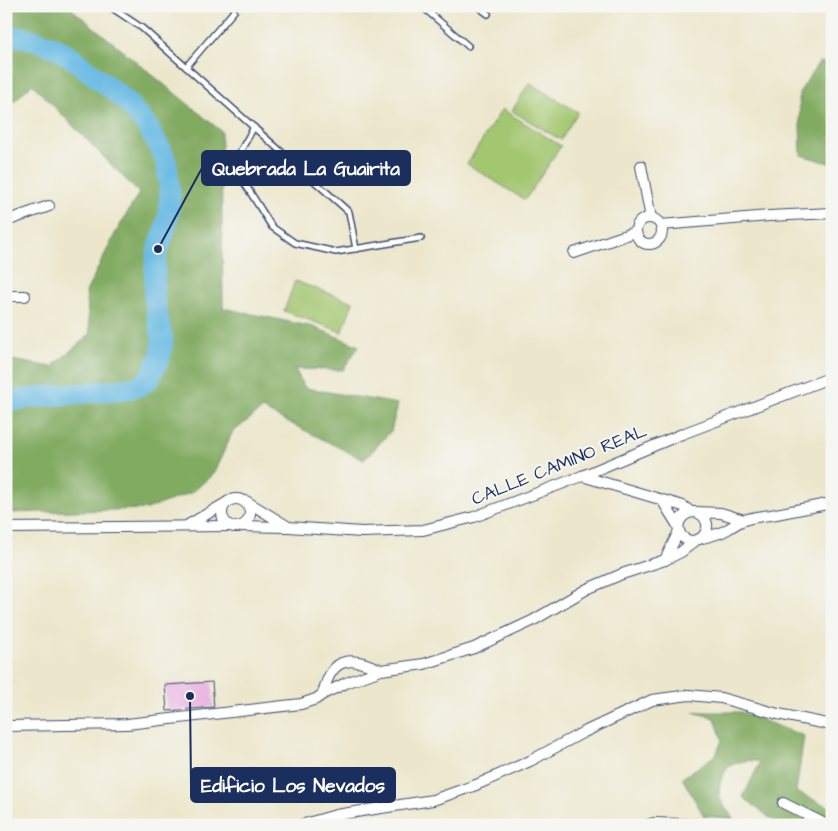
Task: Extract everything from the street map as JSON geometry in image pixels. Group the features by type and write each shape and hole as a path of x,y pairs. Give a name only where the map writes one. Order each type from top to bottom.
{"street":[{"path":"641,166 651,218"},
{"path":"6,221 49,206"},
{"path":"661,225 832,213"},
{"path":"646,218 651,218 661,225 663,230 660,239 652,244 647,245 636,237 635,232 638,223 646,218"},
{"path":"574,253 635,232"},
{"path":"6,296 25,296"},
{"name":"CALLE CAMINO REAL","path":"6,528 242,526 362,532 423,530 474,517 582,476 682,434 832,377"},
{"path":"6,726 127,724 290,706 316,699 346,683 381,670 424,664 474,648 532,622 587,589 622,574 665,560 681,552 704,536 707,531 707,521 704,517 683,506 582,476"},
{"name":"CALLE CAMINO REAL","path":"187,526 231,499 237,498 288,527"},
{"path":"242,526 247,522 251,510 243,500"},
{"path":"662,500 682,535 690,540 698,540 726,531 744,520 832,504"},
{"path":"226,503 222,516 230,526"},
{"path":"665,560 679,528 680,521 686,513 721,513 744,520"},
{"path":"721,513 726,531"},
{"path":"324,694 326,680 340,664 350,661 358,662 381,670"},
{"path":"300,825 336,815 433,800 476,785 530,761 582,733 652,700 689,695 721,698 778,714 832,725"},
{"path":"783,803 827,825"},
{"path":"648,825 654,823 704,825"}],"lane":[{"path":"109,6 142,28 349,212 356,249"},
{"path":"477,6 488,14"},
{"path":"424,7 468,46"},
{"path":"186,67 234,12"},
{"path":"254,127 237,158 240,176 272,228 295,243 336,252 421,238"}],"green space":[{"path":"6,6 68,6 221,131 223,308 314,327 359,346 343,370 295,369 305,388 398,404 391,431 364,460 262,409 232,433 214,473 193,492 147,509 6,513 6,359 52,367 90,334 86,292 115,234 139,193 32,84 6,109"},
{"path":"819,62 832,63 832,164 801,155 799,93"},
{"path":"529,83 578,112 561,140 512,111"},
{"path":"502,109 561,146 525,200 467,164"},
{"path":"295,281 353,302 342,332 284,311"},
{"path":"693,712 741,712 804,736 796,792 832,808 832,825 779,825 743,797 760,762 752,761 738,762 730,766 720,782 720,799 734,819 704,816 682,778 716,755 722,740 715,718"}],"building":[{"path":"212,682 214,707 167,711 165,685"}],"waterway":[{"path":"6,37 23,37 58,49 125,100 146,125 162,151 167,165 170,195 169,212 155,265 154,295 163,340 160,357 149,379 141,385 127,389 38,397 6,402"}],"place":[{"name":"Quebrada La Guairita","path":"158,249"},
{"name":"Edificio Los Nevados","path":"190,696"}]}
